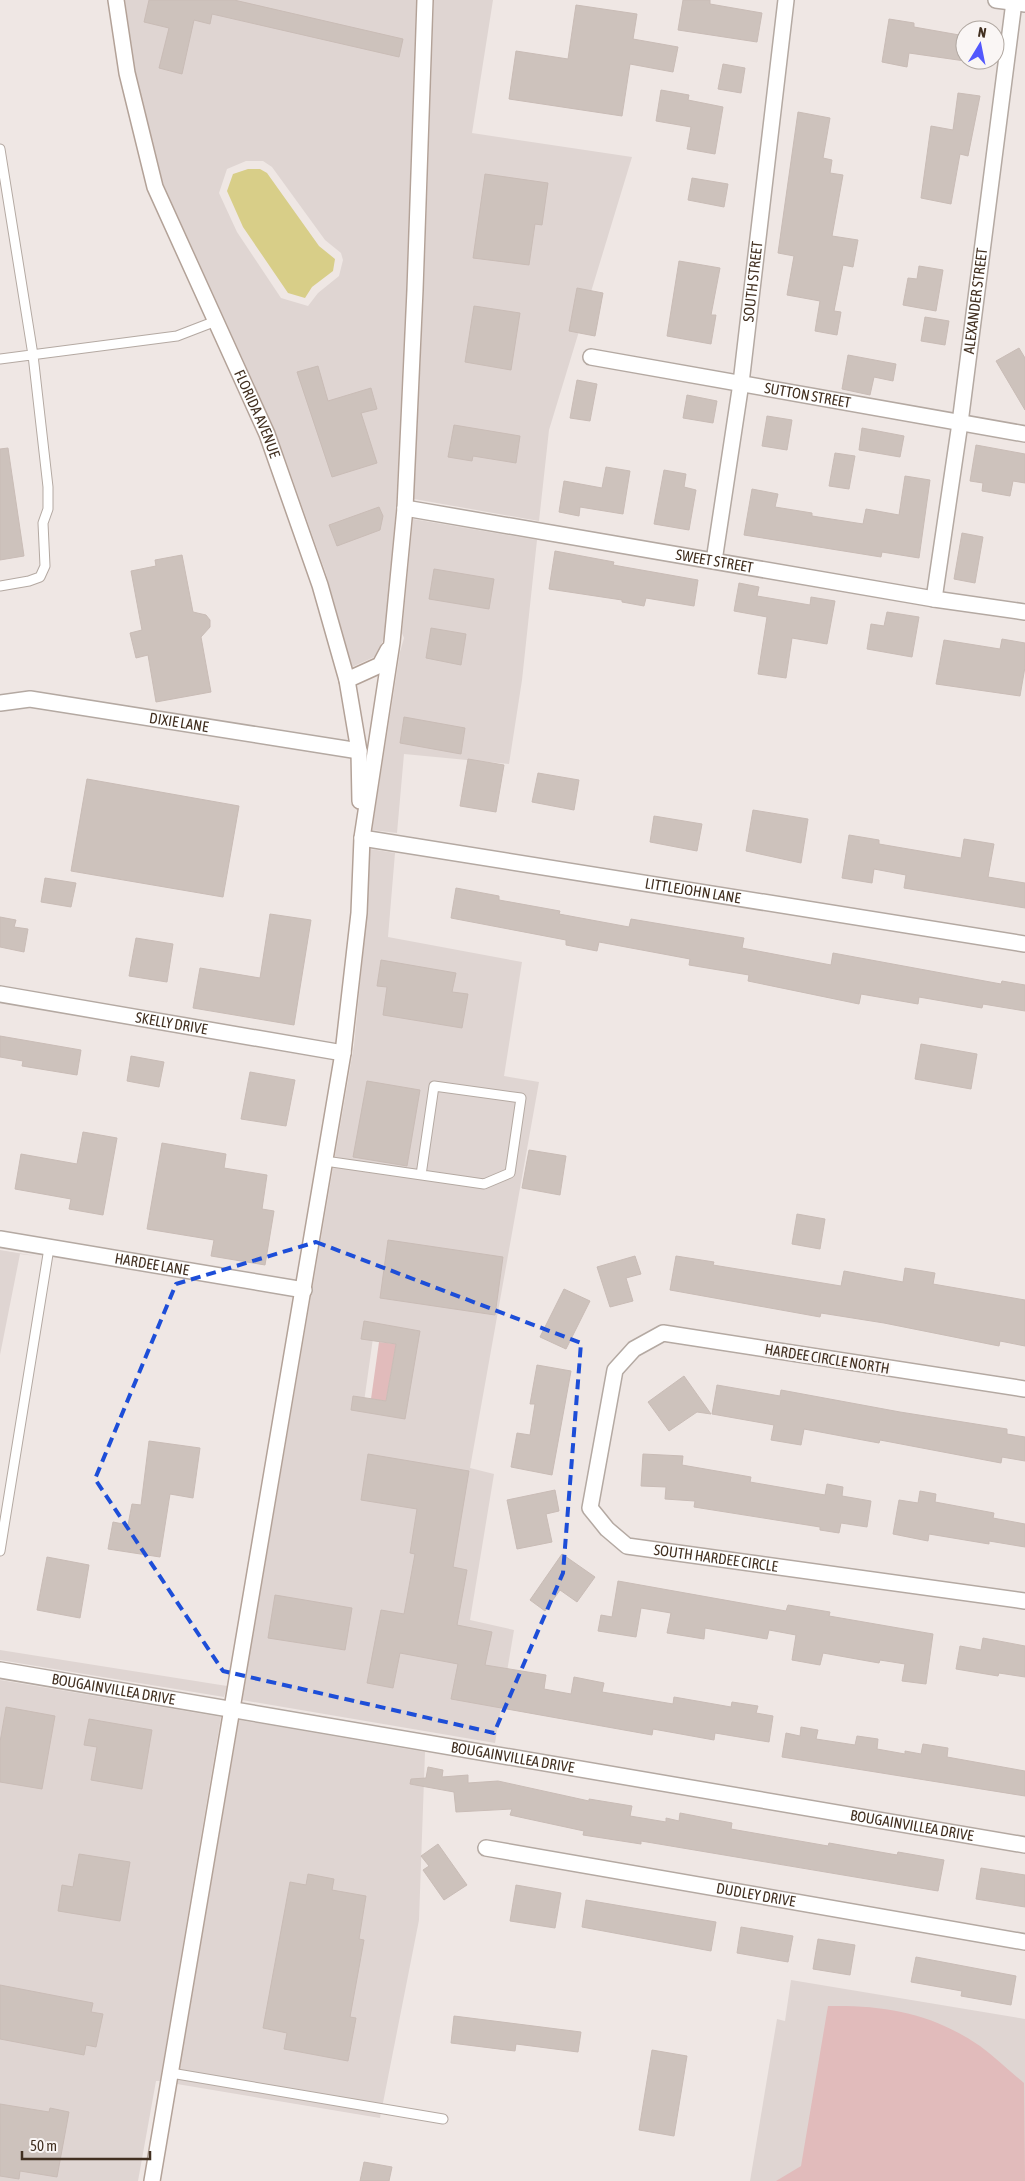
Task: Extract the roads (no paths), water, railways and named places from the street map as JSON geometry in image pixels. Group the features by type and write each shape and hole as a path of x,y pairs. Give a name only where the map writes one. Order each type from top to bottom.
{"street":[{"name":"FLORIDA AVENUE","path":"116,0 127,72 155,187 267,434 318,578 347,680 359,751 362,838"},
{"path":"152,2181 344,1053 359,913 362,838 392,642 405,508 416,290 425,0"},
{"name":"SOUTH STREET","path":"714,561 741,383 786,0"},
{"path":"996,0 1020,3"},
{"name":"ALEXANDER STREET","path":"934,599 1020,3"},
{"name":"SUTTON STREET","path":"591,357 1025,434"},
{"name":"SWEET STREET","path":"405,508 934,599 1025,612"},
{"path":"347,680 380,665 392,642"},
{"name":"DIXIE LANE","path":"0,703 30,699 359,751"},
{"name":"LITTLEJOHN LANE","path":"362,838 1025,944"},
{"name":"SKELLY DRIVE","path":"0,994 344,1053"},
{"name":"HARDEE LANE","path":"0,1240 304,1290"},
{"name":"HARDEE CIRCLE NORTH","path":"634,1349 663,1333 1025,1389"},
{"name":"SOUTH HARDEE CIRCLE","path":"634,1349 615,1370 590,1508 607,1529 627,1546 1025,1601"},
{"name":"BOUGAINVILLEA DRIVE","path":"0,1670 1025,1845"},
{"name":"DUDLEY DRIVE","path":"486,1848 1025,1942"}],"lane":[{"path":"0,149 33,355 48,487 48,509 43,523 45,566 40,577 29,582 0,586"},
{"path":"0,360 177,336 216,321"},
{"path":"326,1161 421,1175 484,1184 510,1173 521,1098 434,1086 421,1175"},
{"path":"0,1551 49,1248"},
{"path":"170,2073 443,2119"}]}
